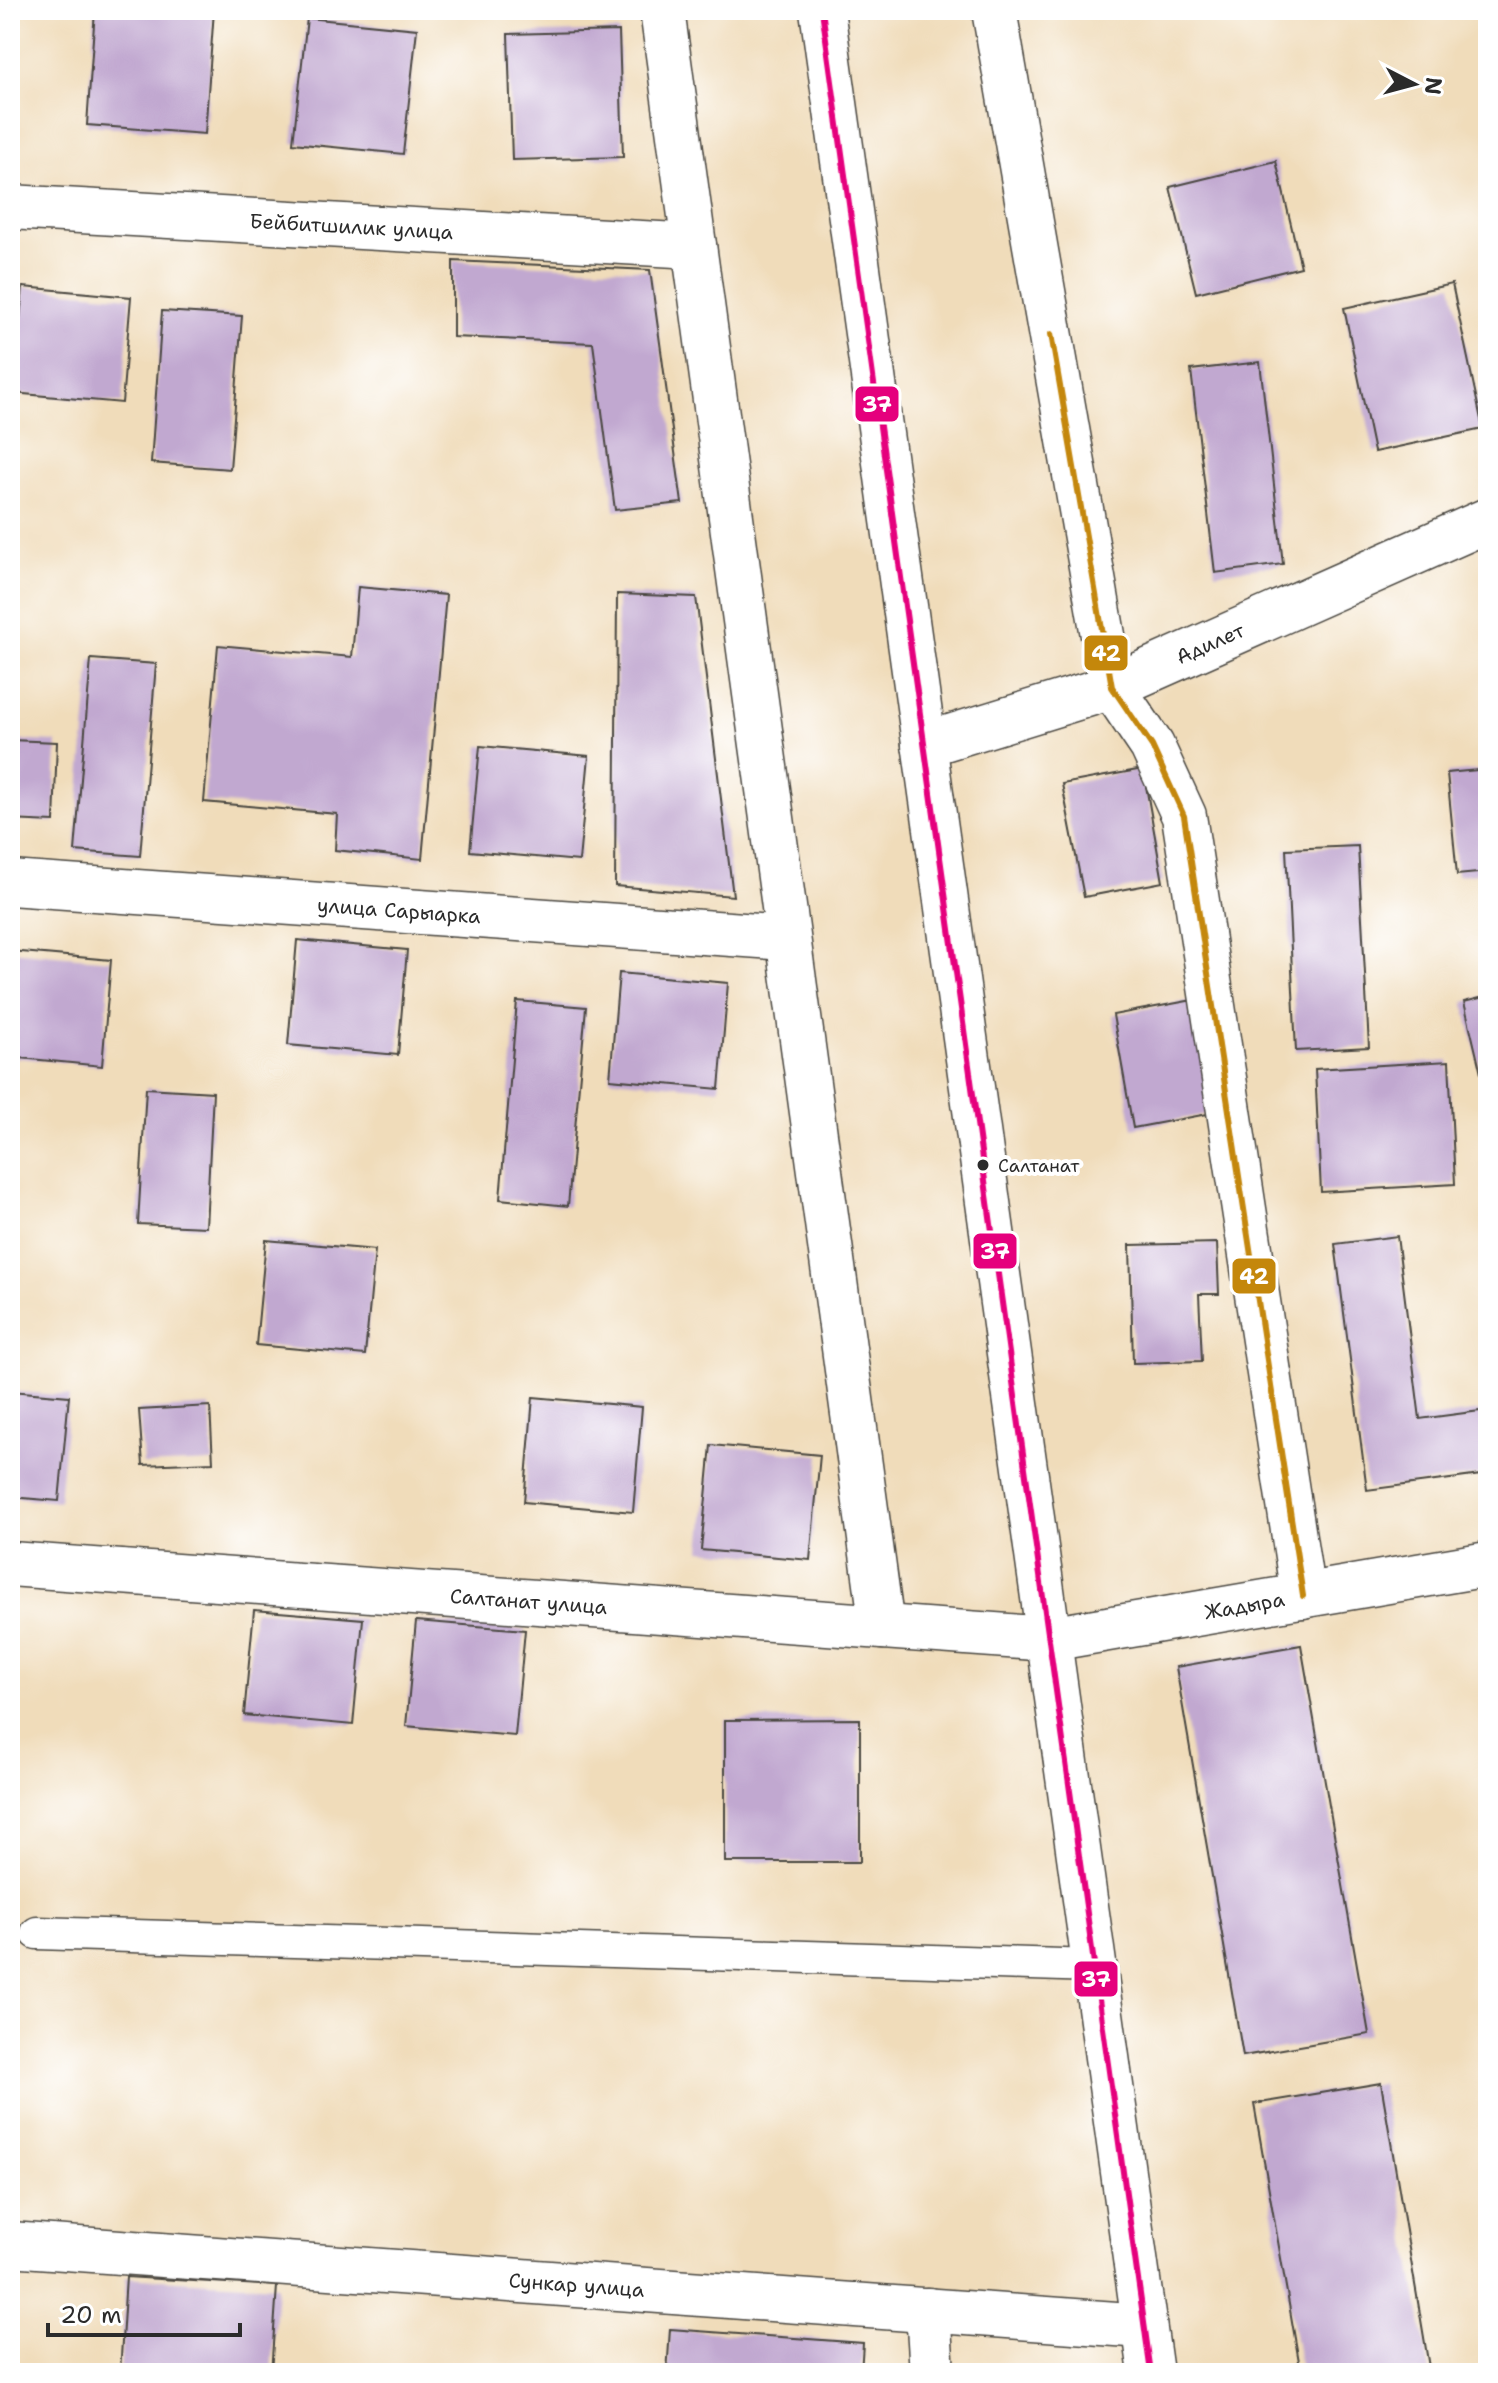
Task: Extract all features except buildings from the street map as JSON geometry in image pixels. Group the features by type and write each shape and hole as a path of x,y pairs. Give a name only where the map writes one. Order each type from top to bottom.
{"street":[{"path":"662,10 882,1627"},
{"path":"822,10 1151,2373"},
{"path":"994,10 1112,687 1152,746 1184,816 1303,1596"},
{"name":"Бейбитшилик улица","path":"10,207 694,246"},
{"name":"Адилет","path":"924,745 1112,687 1488,520"},
{"name":"улица Сарыарка","path":"10,883 787,938"},
{"name":"Салтанат улица","path":"10,1564 1049,1639"},
{"name":"Жадыра","path":"1049,1639 1488,1564"},
{"name":"Сункар улица","path":"10,2244 1144,2326"},
{"path":"928,2310 932,2373"}],"lane":[{"path":"37,1933 1094,1966"}],"transit line":[{"name":"37","path":"822,10 1151,2373"},
{"name":"42","path":"1051,334 1112,687 1152,746 1184,816 1303,1596"}],"place":[{"name":"Салтанат","path":"983,1165"}]}
